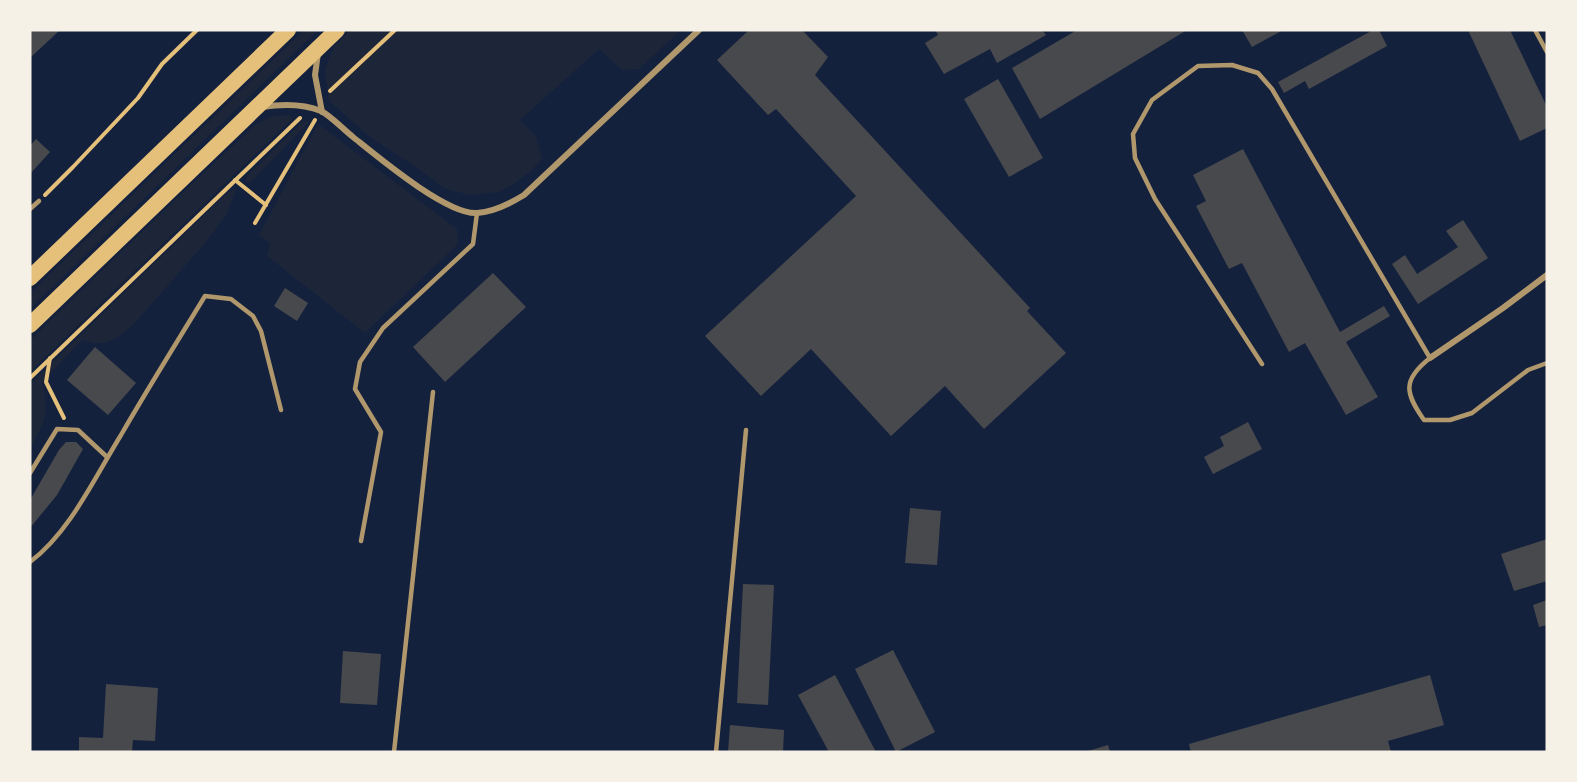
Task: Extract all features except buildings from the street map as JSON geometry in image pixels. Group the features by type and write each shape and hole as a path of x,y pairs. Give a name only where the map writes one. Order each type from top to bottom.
{"highway":[{"path":"30,278 288,30"},
{"path":"30,325 337,30"}],"street":[{"path":"256,108 272,105 292,106 322,112 436,199 463,212 477,213 508,204 524,195 699,30"},
{"path":"318,48 315,75 322,112"},
{"path":"1430,358 1547,275"}],"lane":[{"path":"1535,30 1547,52"},
{"path":"1262,364 1155,199 1135,158 1133,134 1152,99 1198,66 1232,65 1258,73 1272,89 1430,358 1417,369 1408,387 1413,404 1424,420 1450,420 1472,412 1528,370 1547,363"},
{"path":"30,209 39,201"},
{"path":"361,541 381,432 355,389 360,362 383,328 473,244 477,213"},
{"path":"30,562 43,552 68,521 205,296 231,299 253,316 261,331 281,410"},
{"path":"394,752 433,392"},
{"path":"30,473 57,429 78,430 107,457"},
{"path":"716,752 746,430"}],"path":[{"path":"39,201 138,98 162,64 196,30"},
{"path":"320,100 395,30"},
{"path":"30,378 311,109"},
{"path":"255,223 315,120 322,112"},
{"path":"235,180 266,205"},
{"path":"51,358 46,382 69,430"}],"shaded area":[{"path":"304,30 318,30 30,309 30,293"},
{"path":"351,30 681,30 639,69 622,70 599,49 520,120 536,136 542,159 532,170 499,192 469,195 444,188 371,138 329,101 325,70 334,46"},
{"path":"290,115 292,119 30,372 30,340 255,125 272,116"},
{"path":"303,121 310,121 251,182 246,182 247,176"},
{"path":"318,124 457,229 458,244 365,333 267,256 270,243 259,235"},
{"path":"236,189 227,214 206,242 133,325 106,343 82,340 42,382 45,416 40,431 30,448 30,384 227,193"}]}
